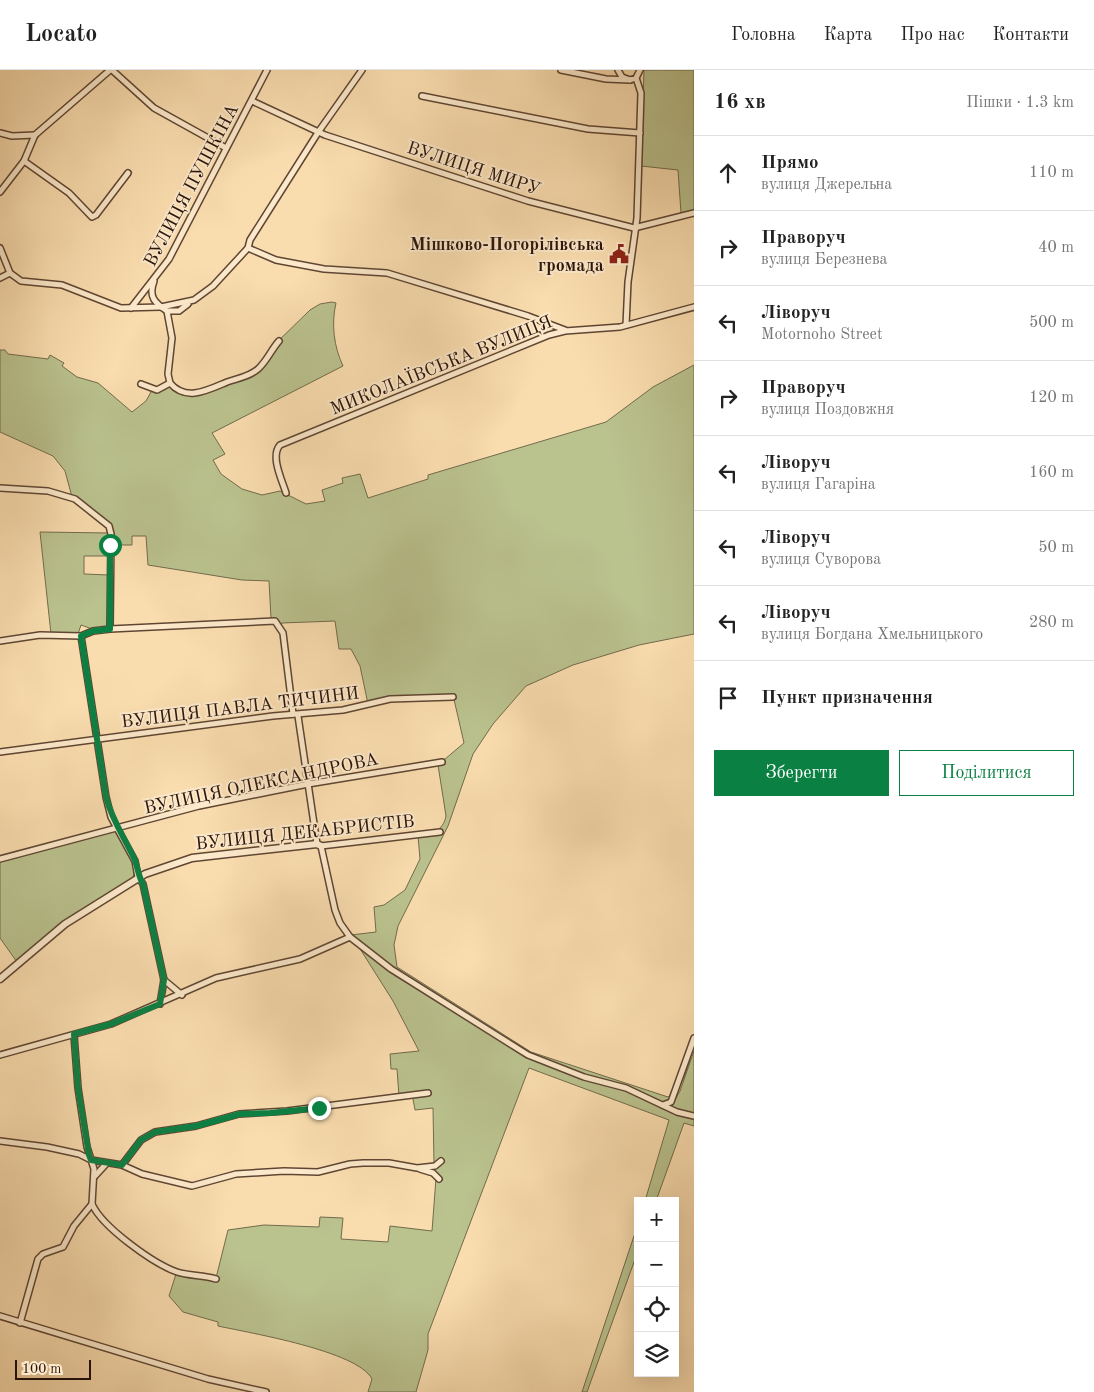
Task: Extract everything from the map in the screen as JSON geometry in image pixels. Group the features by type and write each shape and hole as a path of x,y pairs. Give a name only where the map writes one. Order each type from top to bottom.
{"street":[{"path":"0,192 24,161 36,135 111,70 154,108 226,148"},
{"name":"ВУЛИЦЯ ПУШКІНА","path":"131,308 141,292 154,281 169,259 267,70"},
{"path":"154,281 151,294 161,307 167,311 179,311 213,286 248,248 250,240 319,131 362,70"},
{"path":"561,70 606,79 630,80 636,78"},
{"path":"618,70 622,77 630,80"},
{"path":"626,325 625,313 634,228 640,133 641,93 636,78 640,70"},
{"path":"422,96 588,129 640,133"},
{"name":"ВУЛИЦЯ МИРУ","path":"252,101 319,131 528,201 634,228 694,213"},
{"path":"0,132 12,136 36,135"},
{"path":"24,161 69,193 92,217 96,215 128,173"},
{"path":"0,248 10,273 21,281 62,285 108,304 131,308 161,307 190,302"},
{"path":"248,248 266,257 305,265 387,273 528,316 566,330"},
{"path":"0,278 10,273"},
{"name":"МИКОЛАЇВСЬКА ВУЛИЦЯ","path":"286,493 276,458 280,445 539,339 566,330 596,330 626,325 694,307"},
{"path":"167,311 172,338 168,374 170,383 186,392 200,394 244,378 264,363 270,350 279,341"},
{"path":"141,384 157,390 170,383"},
{"path":"0,488 48,491 70,498 109,526 111,534 110,629"},
{"path":"0,641 40,635 81,636 93,631 110,629 274,621 282,633 319,845 335,910 350,937 391,969 528,1055 584,1078 626,1088 661,1105 670,1106 694,1116"},
{"path":"81,636 106,797 117,827 135,860 138,877 143,884 164,980 160,1004"},
{"name":"ВУЛИЦЯ ПАВЛА ТИЧИНИ","path":"0,752 357,708 390,699 453,697"},
{"name":"ВУЛИЦЯ ОЛЕКСАНДРОВА","path":"0,859 199,806 308,784 442,762"},
{"name":"ВУЛИЦЯ ДЕКАБРИСТІВ","path":"0,978 65,924 138,877 192,858 440,832"},
{"path":"0,1055 111,1024 226,975 300,959 350,937"},
{"path":"164,980 182,994"},
{"path":"20,1323 38,1259 43,1254 62,1246 74,1226 92,1204 95,1177 87,1147 78,1088 74,1034"},
{"path":"670,1106 694,1038"},
{"path":"122,1165 141,1140 155,1132 196,1126 240,1114 278,1112 428,1093"},
{"path":"0,1141 47,1147 79,1154 91,1160 106,1164 122,1165 142,1174 192,1186 224,1176 284,1171 318,1172 350,1164 389,1163 433,1173 439,1179"},
{"path":"417,1168 435,1166 442,1161"},
{"path":"95,1177 106,1164"},
{"path":"92,1204 100,1218 151,1260 176,1272 216,1279"},
{"path":"0,1316 208,1379 266,1392"}],"green space":[{"path":"644,70 694,70 694,210 681,213 678,170 641,166"},
{"path":"336,303 334,335 337,351 343,366 212,433 225,454 213,460 221,474 242,489 262,495 280,491 306,504 325,501 322,490 343,483 342,478 360,474 368,498 428,479 428,475 606,422 653,387 694,365 694,634 639,645 573,665 526,686 493,724 473,754 448,826 398,926 394,945 397,967 531,1052 668,1097 674,1093 694,1035 692,1052 681,1083 676,1092 664,1103 532,1056 393,968 351,935 376,932 374,907 384,905 405,890 420,859 418,836 436,831 444,821 446,816 438,765 464,743 453,695 390,698 368,704 360,666 351,649 339,649 335,621 282,623 281,626 271,618 269,581 242,580 148,565 146,536 132,536 132,545 112,545 111,527 72,497 65,471 53,456 0,432 0,350 5,350 8,354 48,359 50,355 64,363 62,366 77,377 98,383 132,412 146,401 152,390 173,386 194,393 243,377 257,368 270,349 310,310 320,304"},
{"path":"40,532 110,533 109,556 84,556 84,574 109,575 107,628 92,629 81,625 78,634 51,634"},
{"path":"116,830 133,860 134,873 132,879 17,962 0,938 0,860"},
{"path":"357,944 527,1056 607,1083 694,1118 694,1126 684,1123 657,1197 646,1197 669,1120 529,1068 428,1334 428,1350 416,1392 368,1392 372,1379 363,1369 347,1360 277,1338 218,1326 218,1322 183,1312 169,1296 176,1274 216,1278 228,1230 264,1225 319,1227 320,1217 343,1218 341,1239 388,1242 390,1226 432,1231 436,1178 433,1174 416,1169 434,1165 433,1108 415,1110 412,1094 399,1096 397,1069 391,1069 390,1054 419,1051 393,1001"},
{"path":"694,1051 694,1115 671,1107 680,1091"},
{"path":"634,1236 634,1262 587,1392 582,1392"}],"place":[{"name":"Мішково-Погорілівська громада","path":"619,254"}],"route":[{"path":"110,545 110,629 87,632 81,636 106,797 112,817 135,860 138,877 143,884 158,951 160,969 164,980 160,1004 111,1024 74,1034 78,1088 89,1155 91,1160 106,1164 122,1165 141,1140 155,1132 196,1126 240,1114 319,1108"}]}
